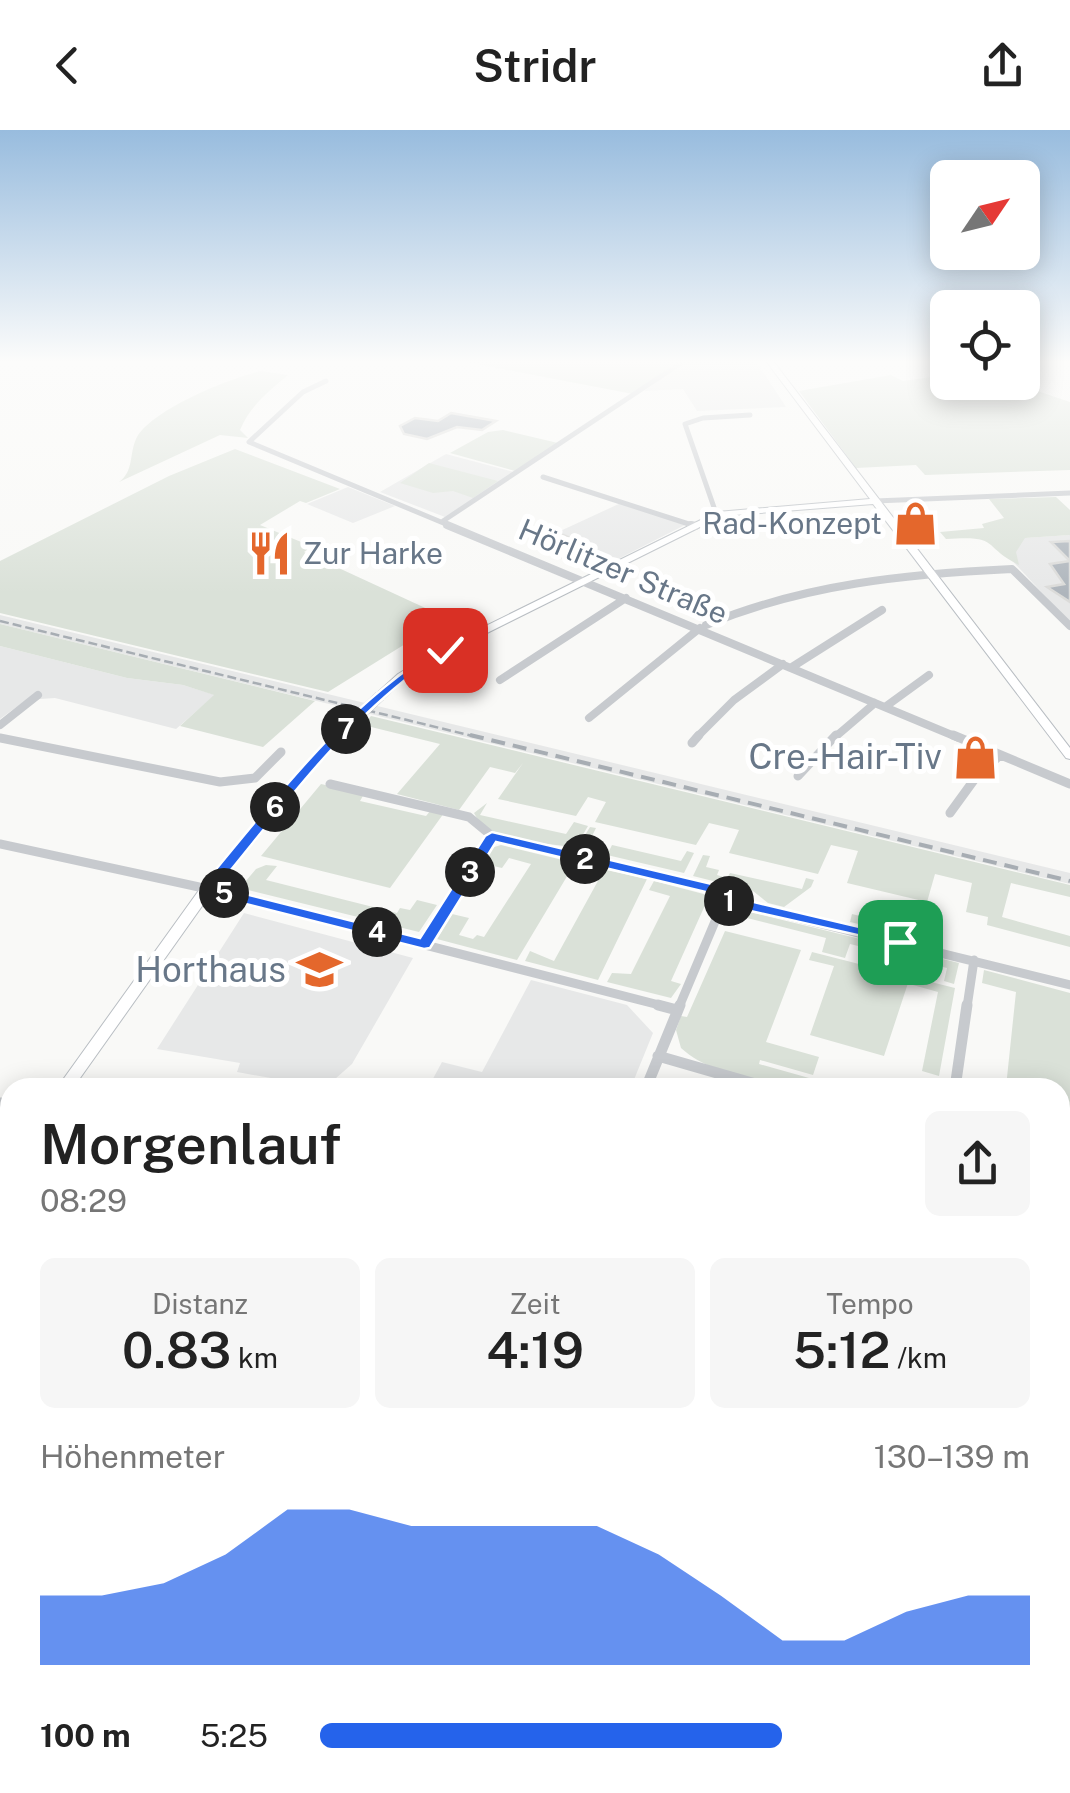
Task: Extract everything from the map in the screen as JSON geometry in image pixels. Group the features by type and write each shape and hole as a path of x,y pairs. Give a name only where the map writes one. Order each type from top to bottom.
{"main road":[{"path":"828,439 1070,756"},
{"path":"71,1078 106,1025 108,1013 160,942 173,932 316,759 380,696 423,662 716,516 875,501"}],"street":[{"name":"Hörlitzer Straße","path":"254,439 250,442 703,627 1070,784"},
{"path":"442,521 567,439"},
{"path":"691,439 716,516"},
{"path":"543,477 691,528"},
{"path":"875,501 1070,493"},
{"path":"589,718 703,627 792,592 870,578 1016,569 1070,626"},
{"path":"500,680 626,598"},
{"path":"692,743 722,710 882,610"},
{"path":"798,776 850,721 930,675"},
{"path":"0,725 38,695"},
{"path":"0,738 220,782 255,778 280,752"},
{"path":"950,813 974,780 1000,755"},
{"path":"330,784 469,817 492,836 1070,985"},
{"path":"424,944 492,836"},
{"path":"0,844 207,889 677,1010"},
{"path":"650,1078 726,896"},
{"path":"956,1078 974,960"},
{"path":"658,1056 734,1078"}],"shaded area":[{"path":"136,439 212,439 119,482 129,468"},
{"path":"476,439 539,439 558,443 515,471 450,453"},
{"path":"834,439 1070,439 1070,470 925,475 916,465 856,468"},
{"path":"235,449 340,489 306,503 300,501 260,525 306,544 302,546 308,549 304,552 447,618 328,692 0,613 0,561 169,476"},
{"path":"446,454 514,472 445,517 380,492"},
{"path":"429,463 498,481 473,498 453,491 433,493 400,483"},
{"path":"348,487 395,506 353,523 307,504"},
{"path":"1056,497 1070,510 1070,535 1025,538 1016,552 1019,565 983,540 946,539 940,532 984,528 982,524 1004,518 989,499"},
{"path":"623,502 685,525 618,559 587,547 563,559 530,545"},
{"path":"1070,535 1070,623 993,540"},
{"path":"0,615 1070,873 1070,884 0,624"},
{"path":"0,624 315,701 263,747 180,726 214,695 0,646"},
{"path":"0,646 215,695 176,729 55,698 26,700 0,719"},
{"path":"371,716 1070,885 1070,897 1011,883 1002,917 1070,936 1070,947 987,925 988,917 966,912 972,883 935,874 927,902 847,883 858,851 831,845 818,874 729,853 739,830 709,823 696,845 595,822 606,802 588,797 576,816 498,799 523,763 515,773 490,767 459,810 397,794 440,744 363,725"},
{"path":"321,784 364,794 360,801 426,816 431,810 444,813 390,888 261,856"},
{"path":"487,803 480,815 566,834 574,822 588,826 575,848 518,840 481,823 474,813"},
{"path":"590,827 596,828 590,840 602,843 600,849 609,851 612,845 681,861 687,851 694,853 684,873 577,848"},
{"path":"501,845 575,863 517,960 437,939 452,914 469,918 459,935 484,937 531,864 509,858 502,868 481,863 491,848"},
{"path":"703,855 710,856 706,867 719,870 717,875 727,878 730,873 802,889 806,878 814,880 811,887 784,907 768,903 753,891 693,876"},
{"path":"579,864 647,879 598,980 525,961 530,951 554,961 599,879 575,872"},
{"path":"277,866 266,880 397,913 400,908 410,910 417,900 437,905 419,932 240,888 256,869"},
{"path":"654,881 715,897 712,904 706,903 671,981 681,984 671,998 607,982 612,973 631,974 670,896 649,890"},
{"path":"729,907 959,963 954,984 944,981 947,968 850,944 845,958 822,952 826,938 727,913"},
{"path":"897,910 919,916 915,929 942,936 940,943 850,922 852,914 892,924"},
{"path":"244,913 413,958 352,1064 336,1078 271,1078 237,1072 240,1063 157,1049"},
{"path":"725,931 801,950 766,1042 819,1057 813,1075 760,1060 759,1064 809,1078 748,1078 715,1068 681,1048 676,1030 681,1016 687,1017"},
{"path":"812,952 910,977 884,1056 810,1035 834,966 809,960"},
{"path":"984,970 1070,993 1070,1078 1007,1078 1016,992 982,983"},
{"path":"915,978 955,988 939,1076 922,1071 938,992 913,985"},
{"path":"531,980 627,1005 653,1033 635,1078 433,1078 442,1062 482,1072"}],"building":[{"path":"563,535 584,544 559,556 533,545"},
{"path":"1070,541 1070,561 1051,542"},
{"path":"1070,561 1070,602 1047,587 1064,584 1050,564"}],"railway":[{"path":"0,621 481,738"},
{"path":"470,735 1070,881"}],"place":[{"name":"Rad-Konzept","path":"915,524"},
{"name":"Zur Harke","path":"270,554"},
{"name":"Cre-Hair-Tiv","path":"975,757"},
{"name":"Horthaus","path":"319,970"}],"route":[{"path":"445,650 402,676 316,759 207,889 424,944 492,836 727,893 724,900 900,942"}]}
